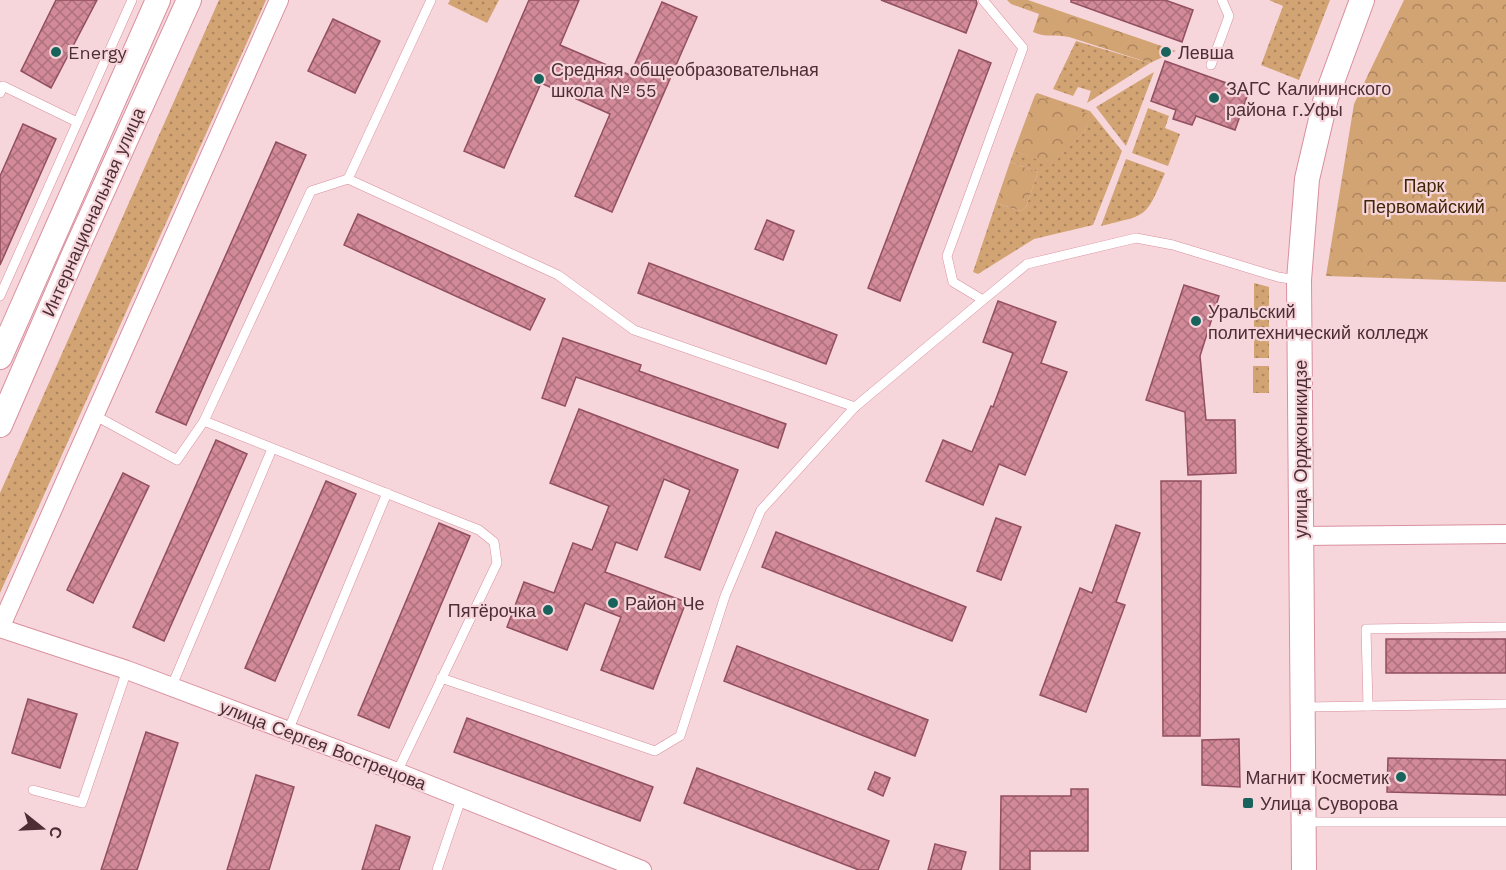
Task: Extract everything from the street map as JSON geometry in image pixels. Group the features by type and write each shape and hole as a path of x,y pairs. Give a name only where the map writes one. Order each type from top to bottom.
{"main road":[{"name":"Интернациональная улица","path":"0,357 158,0"},
{"name":"Интернациональная улица","path":"0,425 74,254 189,0"},
{"name":"улица Орджоникидзе","path":"1304,870 1299,280 1307,179 1326,98 1362,0"}],"street":[{"path":"0,628 279,0"},
{"path":"1301,537 1506,534"},
{"name":"улица Сергея Вострецова","path":"0,628 127,670 397,772 642,870"}],"lane":[{"path":"0,296 132,0"},
{"path":"348,179 431,0"},
{"path":"983,0 1023,48 947,256 953,282 983,300"},
{"path":"1211,65 1229,16 1222,0"},
{"path":"0,93 3,87 76,122"},
{"path":"94,415 177,460 204,421 310,191 348,179 558,275 634,330 855,407"},
{"path":"441,678 655,751 680,736 725,597 761,510 855,407 1027,264 1136,238 1173,244 1278,277 1299,280"},
{"path":"204,421 479,530 494,542 497,563 397,772"},
{"path":"171,688 272,449"},
{"path":"288,731 387,493"},
{"path":"1368,706 1366,629 1506,627"},
{"path":"33,789 82,803 127,670"},
{"path":"1303,707 1506,704"},
{"path":"436,870 460,799"},
{"path":"1304,822 1506,822"}],"green space":[{"path":"219,0 266,0 0,593 0,493"},
{"path":"450,0 499,0 487,23 448,4"},
{"path":"1007,0 1028,0 1176,51 1150,63 1069,37 1038,34 1033,32 1039,14 1011,4"},
{"path":"1269,0 1330,0 1299,80 1261,65 1283,6"},
{"name":"Парк Первомайский","path":"1404,0 1506,0 1506,282 1326,276 1354,104"},
{"path":"1076,41 1150,63 1087,103 1091,91 1078,87 1073,96 1053,89"},
{"path":"1154,72 1126,146 1096,107"},
{"path":"1037,93 1090,111 1122,151 1093,225 1034,239 978,274 973,272 996,203 1021,211 1026,207 1038,172 1010,162 1014,151 1052,164 1085,131 1090,116 1035,95"},
{"path":"1035,95 1091,115 1085,131 1052,165 1014,151"},
{"path":"1148,108 1169,116 1165,128 1180,134 1168,166 1132,153"},
{"path":"1126,159 1165,173 1149,207 1144,212 1101,226"},
{"path":"1010,162 1038,172 1026,207 1021,211 996,203"},
{"path":"1254,283 1269,287 1269,358 1254,358"},
{"path":"1253,366 1269,366 1269,393 1253,393"}],"building":[{"path":"56,0 97,0 51,88 21,71"},
{"path":"529,0 579,0 560,45 630,75 662,2 697,17 612,212 575,196 610,114 541,83 504,168 464,151"},
{"path":"881,0 976,0 977,4 966,33"},
{"path":"1071,0 1165,0 1193,10 1182,42 1071,2"},
{"path":"333,19 380,41 355,93 308,71"},
{"path":"959,50 991,63 900,301 868,288"},
{"path":"1165,61 1249,91 1235,130 1196,116 1192,125 1173,119 1176,110 1151,101"},
{"path":"23,124 56,139 0,265 0,176"},
{"path":"276,142 306,155 186,425 156,412"},
{"path":"358,214 545,299 530,330 344,245"},
{"path":"767,220 794,231 783,260 755,249"},
{"path":"649,263 837,335 826,364 638,293"},
{"path":"1184,285 1219,296 1200,356 1206,420 1235,420 1236,473 1188,475 1185,412 1146,400"},
{"path":"998,301 1056,322 1041,363 1067,372 1025,475 999,464 983,505 926,481 943,440 972,452 991,406 993,407 1013,353 983,342"},
{"path":"563,338 641,365 639,371 786,424 778,448 576,377 565,406 542,398"},
{"path":"579,409 738,470 700,570 665,557 690,490 664,479 637,550 616,542 605,572 686,602 653,689 601,670 621,617 585,603 567,650 507,627 524,582 554,593 573,543 592,550 609,506 550,483"},
{"path":"216,440 247,454 164,641 133,627"},
{"path":"123,473 149,486 93,603 67,590"},
{"path":"326,481 356,494 275,681 245,668"},
{"path":"1161,481 1201,481 1200,736 1163,736"},
{"path":"996,518 1021,527 1001,580 977,571"},
{"path":"439,523 470,536 389,728 358,715"},
{"path":"1116,525 1140,533 1116,602 1125,605 1086,712 1040,695 1080,588 1092,593"},
{"path":"776,532 966,607 952,641 762,567"},
{"path":"1386,639 1506,639 1506,673 1386,673"},
{"path":"737,646 928,720 915,756 724,681"},
{"path":"28,699 77,714 60,768 12,753"},
{"path":"467,718 653,787 640,821 454,752"},
{"path":"146,732 178,743 137,870 101,870"},
{"path":"1239,739 1240,787 1202,785 1202,740"},
{"path":"1388,758 1506,760 1506,795 1387,792"},
{"path":"697,768 889,841 878,870 859,870 684,803"},
{"path":"875,772 890,778 883,796 868,789"},
{"path":"256,775 294,787 269,870 227,870"},
{"path":"1071,789 1088,789 1088,851 1030,851 1030,870 1000,870 1001,796 1071,796"},
{"path":"376,825 410,837 399,870 362,870"},
{"path":"935,844 966,852 961,870 928,870"}],"place":[{"name":"Energy","path":"56,52"},
{"name":"Левша","path":"1166,52"},
{"name":"Средняя общеобразовательная школа № 55","path":"539,79"},
{"name":"ЗАГС Калининского района г.Уфы","path":"1214,98"},
{"name":"Уральский политехнический колледж","path":"1196,321"},
{"name":"Район Че","path":"613,603"},
{"name":"Пятёрочка","path":"548,610"},
{"name":"Магнит Косметик","path":"1401,777"},
{"name":"Улица Суворова","path":"1248,803"}]}
